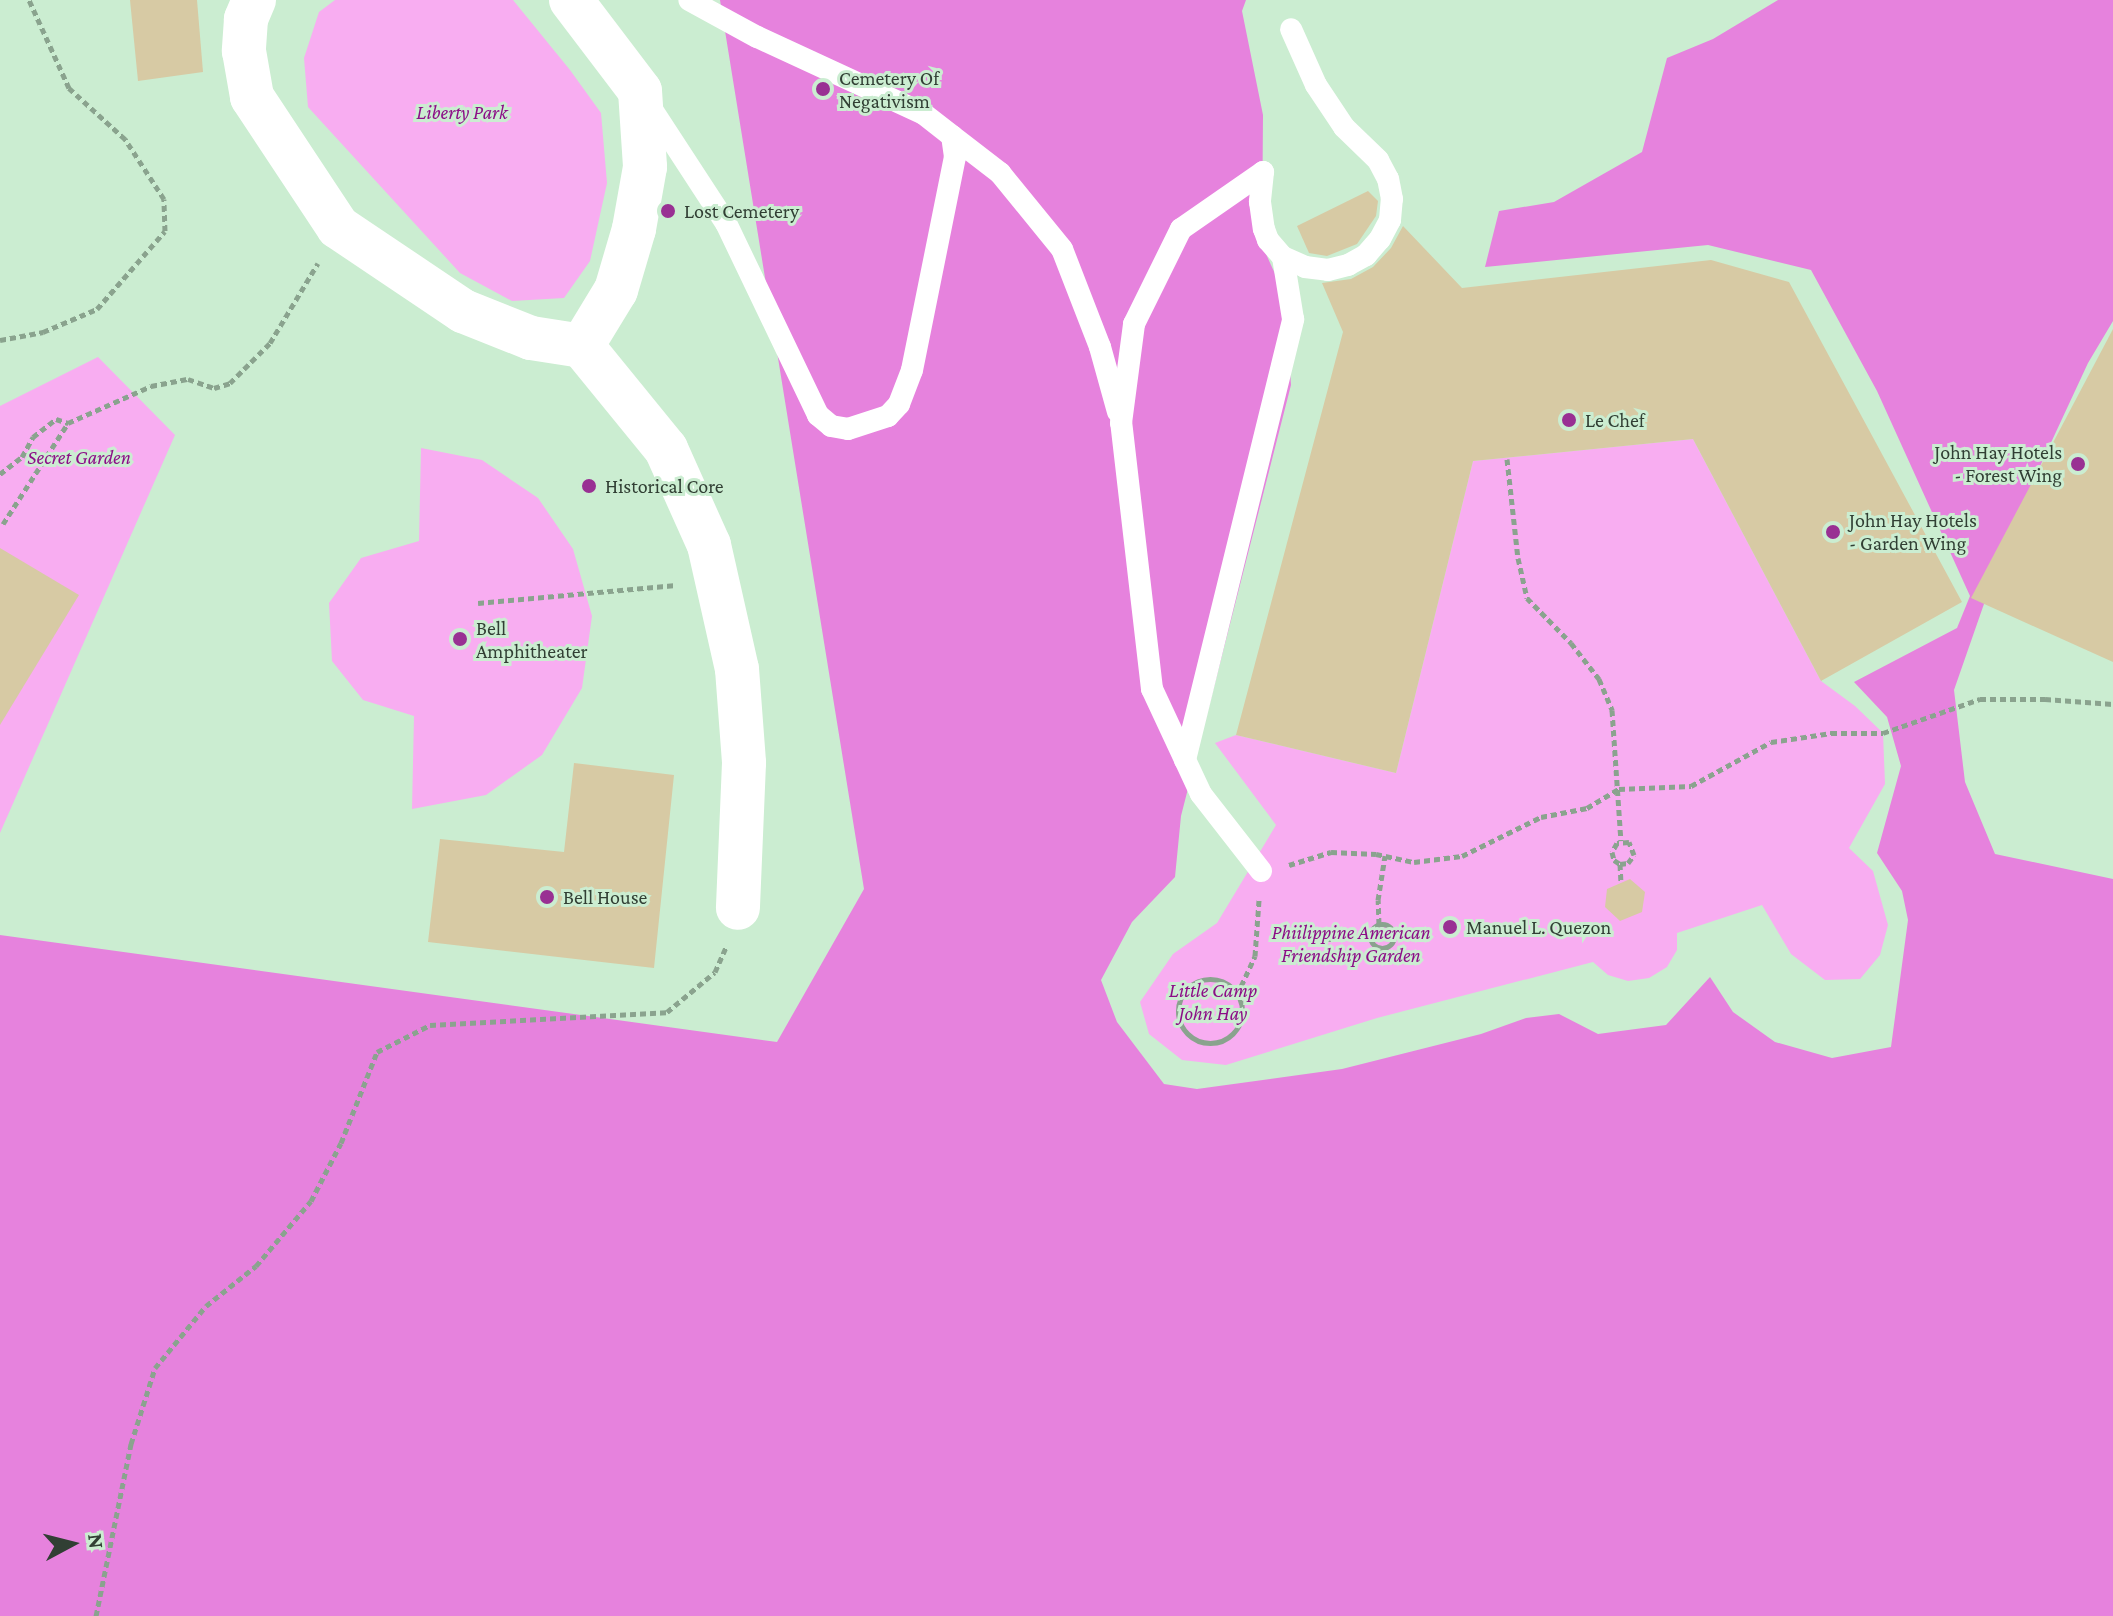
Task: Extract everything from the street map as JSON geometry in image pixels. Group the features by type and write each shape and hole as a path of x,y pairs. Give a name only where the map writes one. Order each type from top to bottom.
{"street":[{"path":"254,0 246,19 244,51 252,97 338,227 463,311 531,338 582,346 666,449 709,545 737,669 744,763 738,908"},
{"path":"571,0 640,91 645,167 634,229 616,290 582,346"}],"lane":[{"path":"689,0 757,37 924,114 1000,173 1062,249 1100,347 1121,423 1152,689 1201,794 1261,871"},
{"path":"1121,423 1134,324 1181,229 1263,172 1260,202 1268,240 1283,257 1305,267 1328,270 1348,265 1366,255 1380,239 1390,220 1392,199 1388,179 1378,160 1344,127 1316,85 1291,29"},
{"path":"640,91 726,223 818,415 831,426 848,429 888,416 899,404 912,370 955,157 952,136"},
{"path":"1185,760 1293,319 1283,257"}],"path":[{"path":"0,340 43,332 97,309 165,231 164,199 125,139 69,88 29,0"},
{"path":"3,524 68,423 151,386 188,379 214,388 230,383 270,343 338,227"},
{"path":"0,474 22,457 33,437 56,419 68,423"},
{"path":"1507,459 1518,558 1527,598 1571,643 1599,679 1612,710 1621,841"},
{"path":"478,603 717,582"},
{"path":"1237,995 1222,981 1201,980 1192,985 1179,1001 1180,1022 1185,1031 1203,1042 1224,1040 1238,1025 1241,1015 1237,995 1255,956 1261,871 1331,852 1385,856 1414,862 1462,856 1541,817 1587,808 1619,789 1691,786 1771,742 1831,733 1883,733 1980,699 2045,699 2113,704"},
{"path":"1621,841 1629,842 1634,851 1628,863 1620,864 1614,860 1614,845 1621,841"},
{"path":"1328,939 1370,936 1379,924 1378,900 1385,856"},
{"path":"1620,864 1621,882"},
{"path":"96,1616 131,1444 155,1368 206,1306 256,1266 311,1201 341,1143 377,1052 430,1025 667,1012 715,972 738,908"},
{"path":"1379,924 1390,926 1395,936"},
{"path":"1395,936 1435,934"},
{"path":"1370,936 1372,943 1382,949 1390,946 1395,936"}],"green space":[{"name":"Liberty Park","path":"335,0 513,0 570,70 601,113 607,183 590,261 564,298 512,301 460,273 308,107 304,58 319,12"},
{"name":"Secret Garden","path":"98,357 175,435 0,833 0,406"},
{"path":"1693,439 1821,681 1855,706 1883,733 1885,784 1849,848 1873,871 1888,925 1880,955 1860,979 1825,980 1791,954 1762,905 1677,933 1677,950 1667,967 1649,978 1628,981 1608,975 1593,962 1377,1018 1226,1065 1182,1060 1149,1034 1140,1002 1173,954 1217,923 1276,825 1215,743 1236,735 1396,773 1473,461"},
{"name":"Bell Amphitheater","path":"421,448 482,460 538,498 573,549 592,616 582,688 542,755 486,795 412,809 414,716 363,700 332,661 329,603 361,558 419,541"}],"shaded area":[{"path":"720,0 1246,0 1242,11 1263,115 1262,245 1285,296 1291,385 1181,816 1175,877 1132,922 1101,980 1117,1022 1164,1084 1197,1089 1342,1069 1481,1034 1526,1018 1559,1014 1598,1034 1666,1025 1710,977 1733,1012 1775,1042 1832,1058 1891,1047 1908,920 1902,891 1877,853 1901,766 1887,717 1854,682 1957,628 1970,596 1877,391 1811,270 1708,245 1485,267 1499,211 1554,202 1642,152 1667,58 1713,39 1778,0 2113,0 2113,321 2088,363 2008,535 1954,690 1965,782 1995,854 2113,879 2113,1616 0,1616 0,935 777,1042 864,889"}],"building":[{"path":"130,0 197,0 203,72 138,81"},
{"path":"1368,191 1378,201 1376,216 1357,244 1327,256 1309,253 1297,226"},
{"name":"John Hay Hotels - Garden Wing","path":"1403,226 1462,288 1711,260 1789,282 1962,602 1821,681 1693,439 1473,461 1396,773 1236,735 1343,332 1322,283 1351,279 1373,267 1391,248"},
{"name":"John Hay Hotels - Forest Wing","path":"2113,329 2113,662 1971,598"},
{"path":"0,548 79,595 0,725"},
{"name":"Bell House","path":"574,763 674,775 654,968 428,942 440,839 564,852"},
{"path":"1630,879 1645,892 1642,912 1620,921 1605,907 1607,889"}],"place":[{"name":"Cemetery Of Negativism","path":"823,89"},
{"name":"Lost Cemetery","path":"668,211"},
{"name":"Le Chef","path":"1569,420"},
{"name":"John Hay Hotels - Forest Wing","path":"2078,464"},
{"name":"Historical Core","path":"589,486"},
{"name":"John Hay Hotels - Garden Wing","path":"1833,532"},
{"name":"Bell Amphitheater","path":"460,639"},
{"name":"Bell House","path":"547,897"},
{"name":"Manuel L. Quezon","path":"1450,927"}],"park label":[{"name":"Phiilippine American Friendship Garden","path":"1351,944"},
{"name":"Little Camp John Hay","path":"1213,1002"}]}
